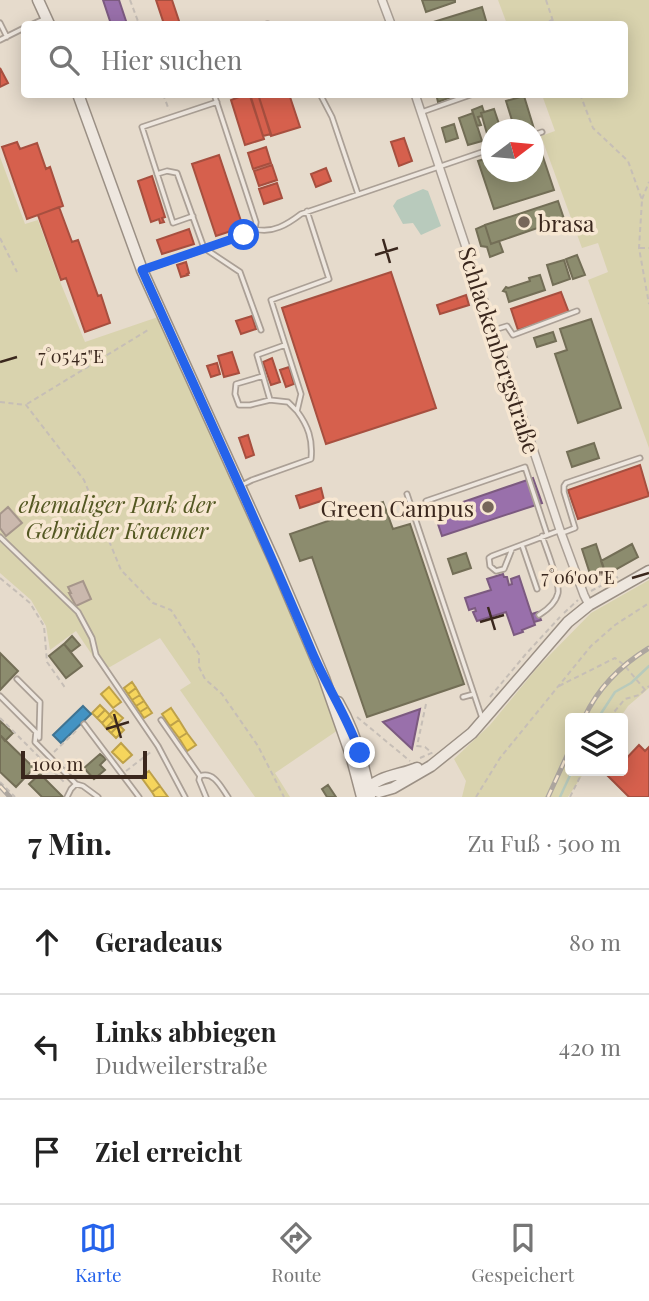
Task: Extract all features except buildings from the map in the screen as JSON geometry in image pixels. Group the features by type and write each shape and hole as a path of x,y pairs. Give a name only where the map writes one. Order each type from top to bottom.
{"main road":[{"path":"38,0 47,21"},
{"path":"79,98 142,270 274,561 337,713 344,722 366,795"},
{"path":"366,795 382,780 407,772 464,742 568,622 589,605 649,571"},
{"path":"324,678 349,723 360,753 366,795"},
{"path":"366,795 393,788 431,766 434,757"},
{"path":"364,769 372,778 382,780"},
{"path":"385,797 393,788"}],"street":[{"path":"382,0 390,21"},
{"name":"Schlackenbergstraße","path":"416,98 561,532 589,605"}],"lane":[{"path":"0,23 7,37"},
{"path":"0,40 21,30"},
{"path":"142,270 251,233 255,229 256,222 216,98"},
{"path":"322,98 332,117 358,194"},
{"path":"421,112 461,98"},
{"path":"193,216 173,223 142,127 217,102"},
{"path":"255,229 268,231 286,225 307,211 481,153"},
{"path":"157,174 167,171 177,173 204,248 240,272 261,330"},
{"path":"297,411 301,394 271,300 329,279 307,211"},
{"path":"494,330 507,326 513,334 577,311"},
{"path":"270,400 257,355 285,345"},
{"path":"240,486 311,459 312,443 307,424 288,401 270,400 239,405 235,394 236,384 263,376"},
{"path":"512,550 504,569 496,571 490,566 489,558 544,535 575,528 564,492 566,483 640,458"},
{"path":"426,501 525,467 558,591 555,600 540,615"},
{"path":"407,494 483,721"},
{"path":"0,537 78,612 92,638 96,655 158,746 185,797"},
{"path":"522,545 537,589"},
{"path":"17,679 40,702 39,738"},
{"path":"463,697 474,694"},
{"path":"0,696 36,732 35,742 76,784 98,797"},
{"path":"161,720 200,776 206,797"},
{"path":"84,724 139,797"},
{"path":"200,776 204,774 212,777 228,797"},
{"path":"67,797 76,784"}],"path":[{"path":"130,0 138,21"},
{"path":"546,0 553,20 550,21"},
{"path":"164,98 171,117"},
{"path":"582,98 593,128 628,161 642,200"},
{"path":"649,182 642,200 639,248 649,304"},
{"path":"0,238 17,272"},
{"path":"639,248 649,248"},
{"path":"0,402 26,405 148,330"},
{"path":"26,405 83,480 121,570 153,603 172,610 198,654 199,667 205,679 222,694 258,746 284,797"},
{"path":"0,578 30,603 44,626 47,662 66,689"},
{"path":"476,797 500,758 591,646 615,625 649,603"},
{"path":"556,688 615,658 646,691"},
{"path":"613,713 625,699 639,695 649,686"},
{"path":"426,704 417,746 425,747 434,757"},
{"path":"357,717 412,762"},
{"path":"0,718 71,789"},
{"path":"50,757 84,724"},
{"path":"122,775 147,755"},
{"path":"570,797 580,776"},
{"path":"0,782 15,797"}],"green space":[{"path":"498,0 649,0 649,448 588,280 608,272 598,243 582,248 544,144 544,135 555,131 543,98 628,98 628,21 506,21"},
{"name":"ehemaliger Park der Gebrüder Kraemer","path":"0,157 25,224 38,220 85,342 158,317 341,728 275,773 290,797 255,797 180,690 191,683 160,638 103,671 76,631 50,650 46,626 31,600 0,573"},
{"path":"649,580 649,688 623,713 565,713 565,776 582,776 568,797 462,797 466,781 454,759 490,725 537,668 591,613"}],"shaded area":[{"path":"423,189 428,191 441,226 421,235 413,223 403,224 393,206 397,200"}],"waterway":[{"path":"601,713 615,692 631,683 649,666"},
{"path":"560,797 570,776"}],"railway":[{"path":"587,713 611,678 649,648"},
{"path":"548,797 565,760"},
{"path":"0,786 10,797"}],"place":[{"name":"brasa","path":"524,222"},
{"name":"Green Campus","path":"488,507"}],"route":[{"path":"244,235 142,270 324,678 343,710 360,753"}]}
